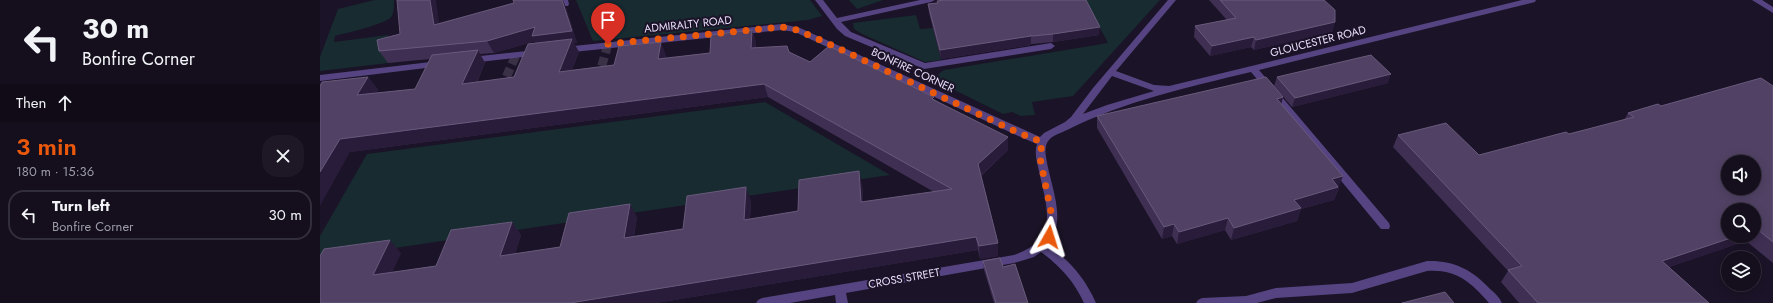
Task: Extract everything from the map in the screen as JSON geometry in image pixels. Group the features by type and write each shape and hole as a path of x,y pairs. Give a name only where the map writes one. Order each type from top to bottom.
{"street":[{"path":"819,0 843,30 852,36 924,66 1051,46"},
{"path":"1071,123 1111,72 1172,0"},
{"name":"GLOUCESTER ROAD","path":"1111,72 1154,88 1164,90 1176,88 1532,0"},
{"path":"1756,0 1773,11"},
{"path":"836,21 926,1"},
{"name":"BONFIRE CORNER","path":"772,28 782,27 797,30 1019,133 1042,142"},
{"name":"ADMIRALTY ROAD","path":"461,61 608,44 772,28"},
{"path":"320,78 445,63"},
{"path":"1254,69 1385,226"},
{"path":"1090,303 1080,283 1070,268 1043,247 1049,237 1052,216 1040,158 1042,142 1049,135 1071,123 1110,107 1176,88"},
{"name":"CROSS STREET","path":"762,303 1014,259 1029,255 1043,247"},
{"path":"1202,303 1246,301 1276,293 1352,288 1437,264 1459,270 1472,278 1496,303"},
{"path":"840,289 842,303"}],"shaded area":[{"path":"375,0 394,0 394,10 392,16 389,19 375,25 335,36 334,42 388,35 388,39 398,38 397,62 320,71 320,57 338,9"},
{"path":"576,0 810,0 822,16 808,20 593,41"},
{"path":"849,0 883,0 857,9"},
{"path":"1085,0 1160,0 1073,96 1032,102 1035,115 1021,116 1012,112 1003,114 932,79 944,70 1108,43"},
{"path":"916,15 920,29 933,28 941,60 925,62 854,29 853,23"},
{"path":"765,102 890,175 320,259 320,236 367,154"}],"building":[{"path":"397,0 430,0 434,25 514,3 513,0 562,0 572,31 532,36 535,27 487,41 379,51 377,40 400,34"},
{"path":"1086,0 1100,27 1053,34 1030,35 1031,36 940,50 928,4 938,3 937,1"},
{"path":"1220,0 1324,0 1335,10 1335,22 1256,40 1254,37 1212,46 1195,26 1236,18"},
{"path":"752,30 751,48 787,46 789,52 810,62 829,46 934,97 932,99 1008,137 978,164 998,243 979,246 976,237 570,303 320,303 320,256 324,249 390,240 373,275 436,266 451,230 512,222 500,256 560,247 569,213 630,204 624,238 683,229 687,196 746,187 744,220 798,211 799,180 859,171 861,202 952,189 764,84 340,139 320,172 320,86 322,82 368,77 357,95 415,89 432,55 478,50 462,84 514,77 528,44 572,39 559,72 614,65 619,46 661,42 658,59 710,53 711,35"},
{"path":"1371,55 1391,74 1295,98 1277,77"},
{"path":"1266,77 1283,97 1277,99 1343,176 1332,179 1338,187 1294,200 1301,208 1234,228 1228,218 1179,232 1174,224 1164,227 1097,116"},
{"path":"1761,78 1773,86 1773,242 1761,232 1761,203 1721,203 1721,241 1662,261 1709,303 1538,303 1508,270 1522,266 1398,135 1446,123 1479,155 1566,132 1569,134 1634,117 1628,113 1658,104 1661,106"},
{"path":"1000,258 1003,267 1015,264 1028,303 996,303 983,261"},
{"path":"1445,292 1454,303 1402,303"}],"tunnel":[{"path":"598,79 608,44"},
{"path":"501,89 516,55"}],"route":[{"path":"608,44 782,27 797,30 825,42 1019,133 1042,142 1040,158 1044,171 1051,212 1051,230 1049,237"}]}
